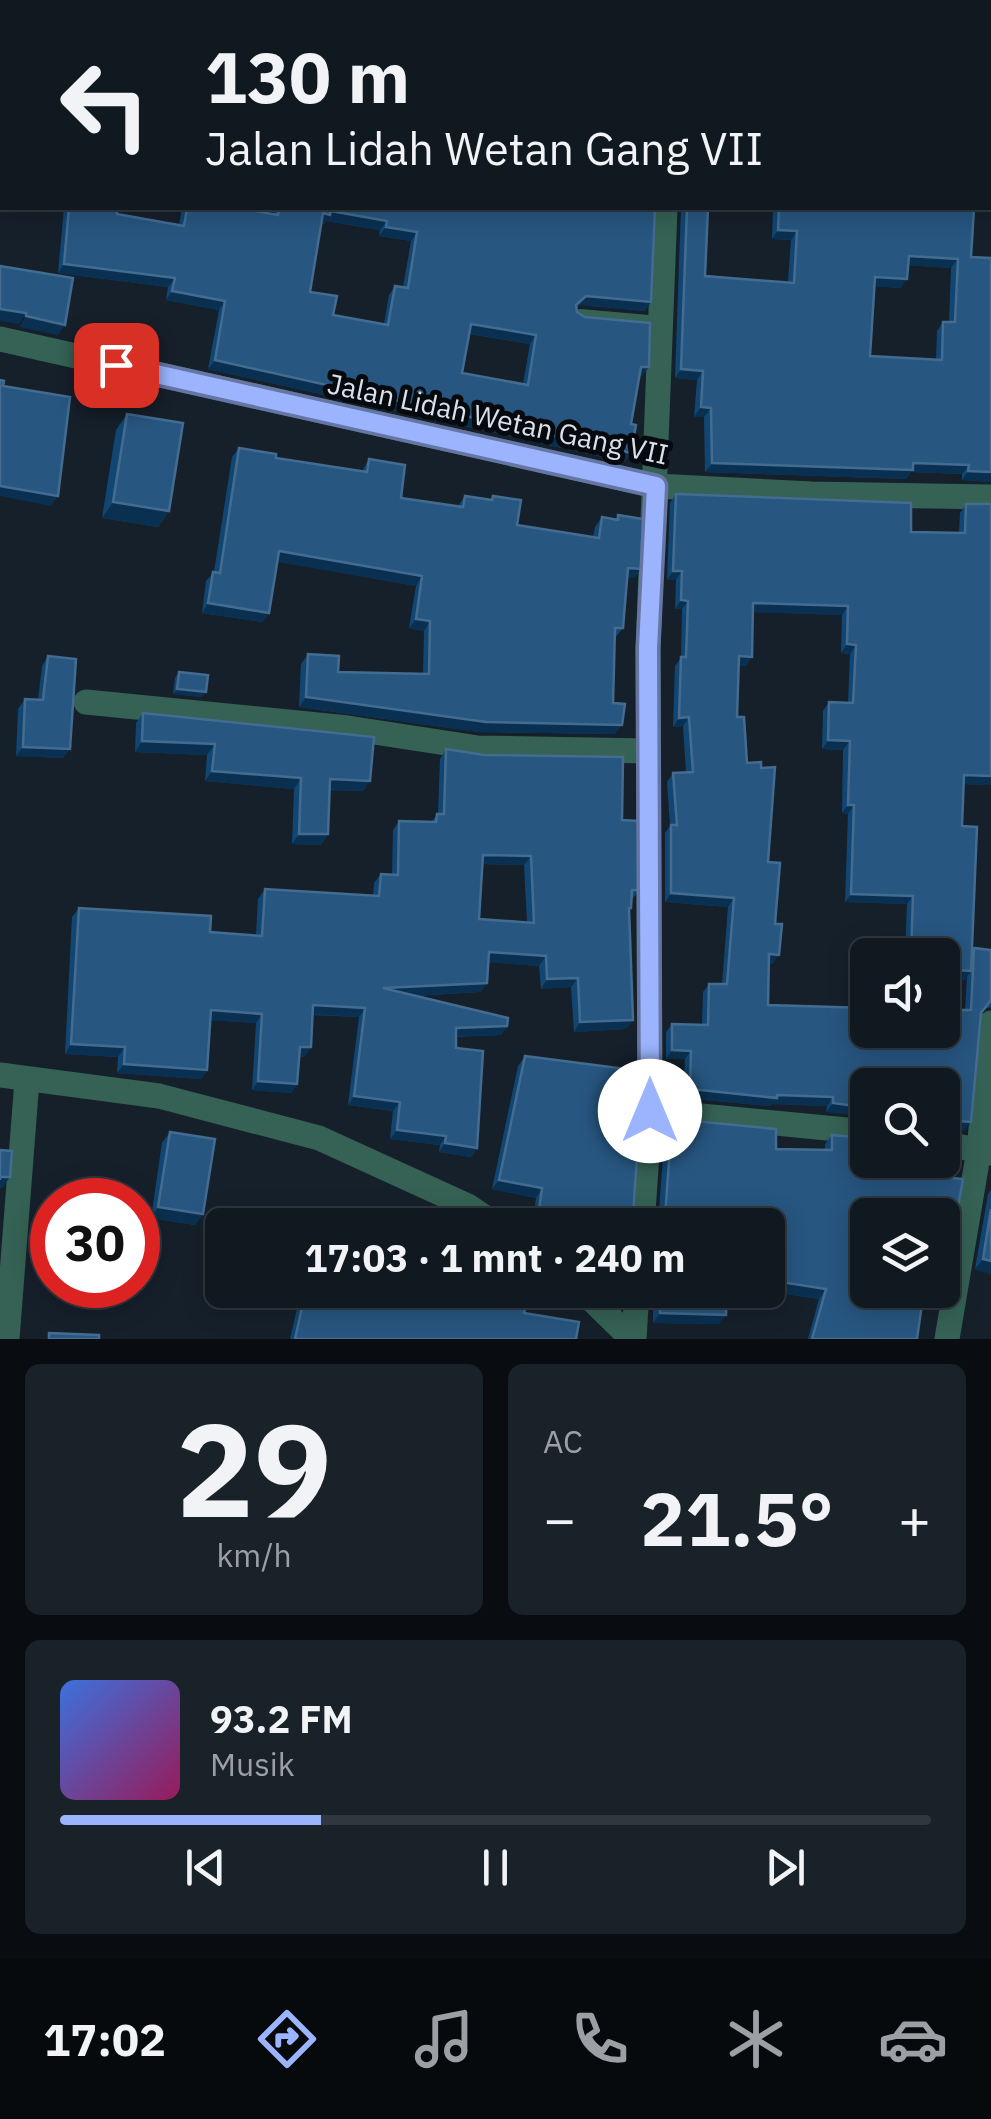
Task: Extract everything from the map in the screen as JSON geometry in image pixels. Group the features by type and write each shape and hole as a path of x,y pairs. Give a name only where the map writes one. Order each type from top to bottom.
{"street":[{"path":"643,1208 650,1111 648,648 664,210"},
{"name":"Jalan Lidah Wetan Gang VII","path":"0,340 656,486 991,497"},
{"path":"86,702 348,728 478,748 648,751"},
{"path":"947,1339 985,1152 991,1023"},
{"path":"0,1076 159,1096 320,1138 471,1208"},
{"path":"8,1339 27,1080"},
{"path":"650,1111 850,1130"},
{"path":"960,1147 985,1152"},
{"path":"601,1308 633,1339"},
{"path":"633,1339 636,1308"}],"lane":[{"path":"580,316 660,323"}],"building":[{"path":"69,210 117,210 117,214 184,226 187,210 250,210 278,215 279,210 655,210 651,302 586,296 576,305 577,312 585,317 650,323 649,367 641,367 631,424 636,425 631,453 215,360 225,301 172,291 175,278 64,264","holes":["323,213 387,221 386,227 417,232 408,288 395,286 388,325 333,315 337,296 310,292","471,324 536,335 528,385 462,373"]},
{"path":"687,210 708,210 705,276 794,283 797,231 778,230 779,210 974,210 971,257 991,258 991,472 968,471 969,465 913,463 913,470 712,463 711,408 701,407 703,371 681,369","holes":["909,256 958,259 955,322 943,322 942,360 870,356 875,277 907,279"]},
{"path":"0,266 73,278 65,325 0,309"},
{"path":"0,380 4,381 3,386 70,397 58,496 0,486"},
{"path":"127,414 183,423 169,511 113,502"},
{"path":"239,448 276,454 276,458 367,472 369,459 405,465 401,498 463,507 465,496 521,500 517,525 599,538 602,517 643,519 641,569 628,568 623,628 615,628 613,703 625,704 622,725 486,722 306,697 308,654 339,656 338,672 429,674 430,621 416,619 422,576 279,551 269,613 208,603 213,572 220,573"},
{"path":"676,494 911,503 911,532 965,533 966,504 991,504 991,776 964,775 962,826 977,827 971,971 960,970 960,938 912,938 913,896 851,894 854,805 848,805 850,741 828,740 829,702 853,703 856,645 847,644 848,606 753,603 752,657 739,656 737,717 744,717 747,763 775,767 768,862 780,863 775,924 782,924 779,955 769,954 768,1005 850,1007 850,1048 960,1048 960,1010 971,1010 974,948 991,950 991,1000 981,1013 971,1122 960,1121 960,1068 850,1068 850,1105 833,1103 833,1097 777,1098 690,1089 691,1051 672,1050 672,1024 708,1025 709,984 727,984 734,898 671,893 671,825 677,825 673,773 693,772 689,717 679,718 688,601 681,600 682,571 673,571"},
{"path":"48,656 76,659 70,749 23,747 25,699 43,700"},
{"path":"179,672 208,675 206,692 177,689"},
{"path":"143,713 374,737 370,781 330,779 328,834 299,834 301,778 212,771 215,744 142,741"},
{"path":"446,749 484,755 623,757 622,820 639,821 639,890 632,890 629,908 633,1020 580,1022 578,978 547,979 546,956 489,952 487,983 383,988 508,1018 507,1026 456,1028 456,1048 483,1051 477,1148 445,1143 446,1136 397,1130 400,1102 354,1096 365,1008 313,1005 311,1047 300,1047 297,1084 258,1081 262,1014 211,1010 207,1070 124,1064 125,1047 71,1044 79,908 211,916 210,932 262,936 265,889 379,896 381,874 398,875 399,821 436,822 437,814 444,814","holes":["483,855 531,856 534,923 479,919"]},
{"path":"525,1056 634,1070 629,1114 640,1115 633,1208 539,1208 542,1188 499,1180"},
{"path":"672,1119 776,1129 776,1149 832,1150 832,1135 850,1137 850,1178 963,1179 960,1198 850,1198 850,1308 921,1308 917,1339 812,1339 826,1289 785,1283 785,1208 666,1208"},
{"path":"170,1132 215,1139 203,1214 160,1207"},
{"path":"0,1150 12,1151 10,1177 0,1177"},
{"path":"991,1209 991,1261 983,1259"},
{"path":"302,1308 525,1308 524,1313 579,1322 576,1339 295,1339"},
{"path":"660,1308 726,1308 726,1315 660,1313"},
{"path":"49,1333 99,1335 99,1339 49,1339"}],"route":[{"path":"116,365 656,486 648,648 650,1111"}]}
